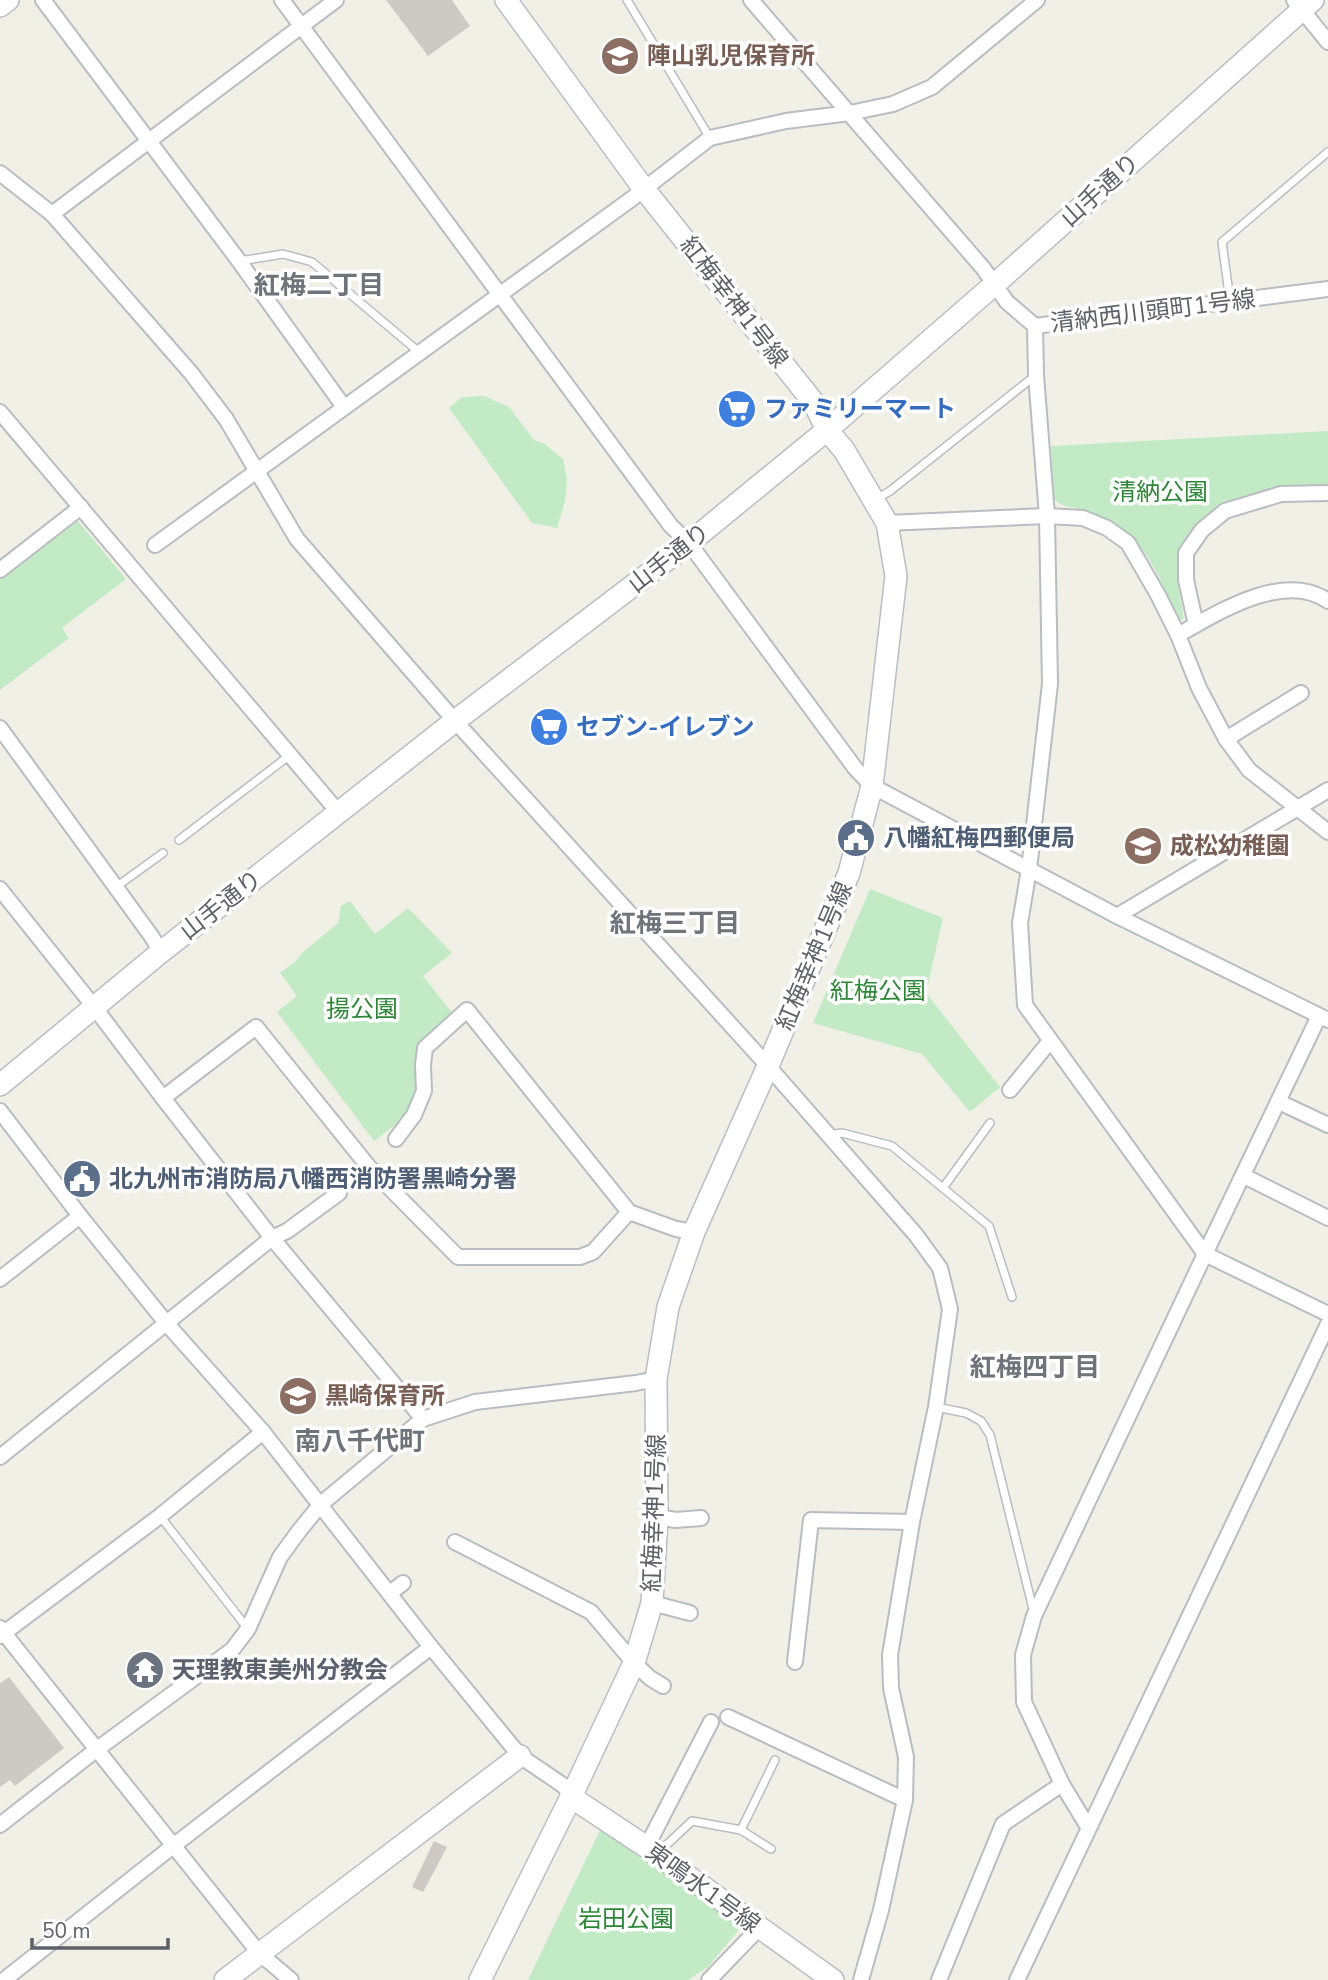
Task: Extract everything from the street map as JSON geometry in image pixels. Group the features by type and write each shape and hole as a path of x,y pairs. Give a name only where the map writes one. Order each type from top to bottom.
{"street":[{"path":"0,6 8,0"},
{"path":"43,0 239,261 344,407"},
{"path":"282,0 671,526 690,543 855,768 872,786 1117,916 1324,1018 1279,1101 1034,1616 1023,1655 1024,1702 1062,1784 1088,1827"},
{"path":"52,214 336,0"},
{"name":"紅梅幸神1号線","path":"480,1980 634,1663 652,1604 657,1517 656,1379 668,1307 694,1232 768,1066 849,873 872,786 896,576 887,523 844,450 827,430 814,403 645,190 506,0"},
{"name":"清納西川頭町1号線","path":"751,0 983,268 1007,302 1035,326 1328,289"},
{"path":"155,545 645,190 710,138 786,121 850,113 893,104 932,87 1037,0"},
{"path":"1303,3 1328,42"},
{"name":"山手通り","path":"0,1085 161,952 455,721 690,543 827,430 995,284 1303,3"},
{"path":"0,173 52,214 191,373 226,419 297,539 455,721 768,1066 916,1235 940,1268 950,1309 936,1407 912,1522 890,1655 891,1688 906,1757 905,1800 881,1910 861,1980"},
{"path":"1035,326 1047,516 1050,684 1029,869 1020,923 1025,1005 1205,1254 1328,1314"},
{"path":"0,412 339,813"},
{"path":"1196,625 1186,580 1186,553 1202,530 1225,510 1281,494 1328,493"},
{"path":"0,569 81,507"},
{"path":"887,523 1047,516 1083,518 1107,528 1128,542 1158,595 1178,635 1199,688 1226,738 1249,770 1328,832"},
{"path":"1178,635 1252,597 1290,589 1326,595"},
{"path":"1226,738 1301,693"},
{"path":"2,735 116,887 161,952"},
{"path":"1117,916 1328,790"},
{"path":"0,889 272,1238 423,1419"},
{"path":"396,1139 414,1115 424,1091 425,1048 467,1010 629,1212 694,1232"},
{"path":"163,1098 256,1027 368,1166 458,1257 580,1257 593,1252 629,1212"},
{"path":"1010,1090 1050,1041"},
{"path":"1279,1101 1328,1125"},
{"path":"0,1111 167,1324 263,1432 520,1756 564,1786 571,1797"},
{"path":"1244,1176 1328,1218"},
{"path":"0,1457 272,1238 287,1231 339,1193"},
{"path":"0,1279 80,1216"},
{"path":"1017,1980 1328,1324"},
{"path":"0,1825 232,1650 248,1629 280,1557 321,1504 423,1419 475,1402 656,1379"},
{"path":"263,1432 160,1516 1,1632 259,1953 292,1980"},
{"path":"657,1517 676,1520 701,1518"},
{"path":"795,1662 811,1520 912,1522"},
{"path":"455,1542 591,1612 634,1663 663,1686"},
{"path":"390,1592 403,1583"},
{"path":"652,1604 690,1613"},
{"path":"4,1980 432,1647"},
{"path":"729,1717 905,1800"},
{"path":"652,1851 710,1722"},
{"path":"225,1980 520,1756"},
{"path":"939,1980 1003,1824 1062,1784"},
{"name":"東鳴水1号線","path":"571,1797 652,1851 833,1980"},
{"path":"709,1980 759,1928"}],"lane":[{"path":"627,0 710,138"},
{"path":"1230,301 1222,242 1328,152"},
{"path":"239,261 284,254 312,262 419,352"},
{"path":"874,500 890,491 1036,375"},
{"path":"179,840 290,755"},
{"path":"116,887 163,853"},
{"path":"943,1188 990,1123"},
{"path":"828,1135 842,1133 892,1146 989,1226 1012,1297"},
{"path":"936,1407 967,1413 981,1420 989,1436 1034,1616"},
{"path":"160,1516 248,1629"},
{"path":"741,1830 775,1760"},
{"path":"652,1851 692,1821 741,1830 771,1849"}],"green space":[{"path":"484,396 509,407 534,440 545,444 563,459 567,479 565,501 557,528 532,523 449,408 462,397"},
{"name":"清納公園","path":"1328,431 1328,484 1279,487 1217,507 1193,534 1181,551 1177,580 1184,619 1178,620 1150,561 1130,536 1101,517 1054,499 1051,446"},
{"path":"77,520 126,579 62,628 69,638 0,690 0,574 4,571 10,572"},
{"name":"紅梅公園","path":"870,889 943,918 926,993 1000,1087 970,1112 922,1054 813,1023"},
{"name":"揚公園","path":"350,901 375,934 408,908 452,953 423,976 453,1014 419,1042 415,1058 417,1077 413,1098 404,1118 374,1141 277,1012 297,996 280,973 338,923 341,906"},
{"name":"岩田公園","path":"602,1826 742,1926 708,1967 688,1980 528,1980"}],"building":[{"path":"386,0 452,0 470,26 428,56"},
{"path":"9,1677 64,1748 15,1786 10,1780 0,1787 0,1683"},
{"path":"434,1841 447,1847 423,1892 412,1887"}],"place":[{"name":"陣山乳児保育所","path":"620,56"},
{"name":"ファミリーマート","path":"737,409"},
{"name":"セブン-イレブン","path":"549,727"},
{"name":"八幡紅梅四郵便局","path":"856,838"},
{"name":"成松幼稚園","path":"1143,846"},
{"name":"北九州市消防局八幡西消防署黒崎分署","path":"82,1179"},
{"name":"黒崎保育所","path":"298,1396"},
{"name":"天理教東美州分教会","path":"145,1670"}],"district":[{"name":"紅梅二丁目","path":"319,285"},
{"name":"紅梅三丁目","path":"675,923"},
{"name":"紅梅四丁目","path":"1035,1367"},
{"name":"南八千代町","path":"360,1441"}]}
